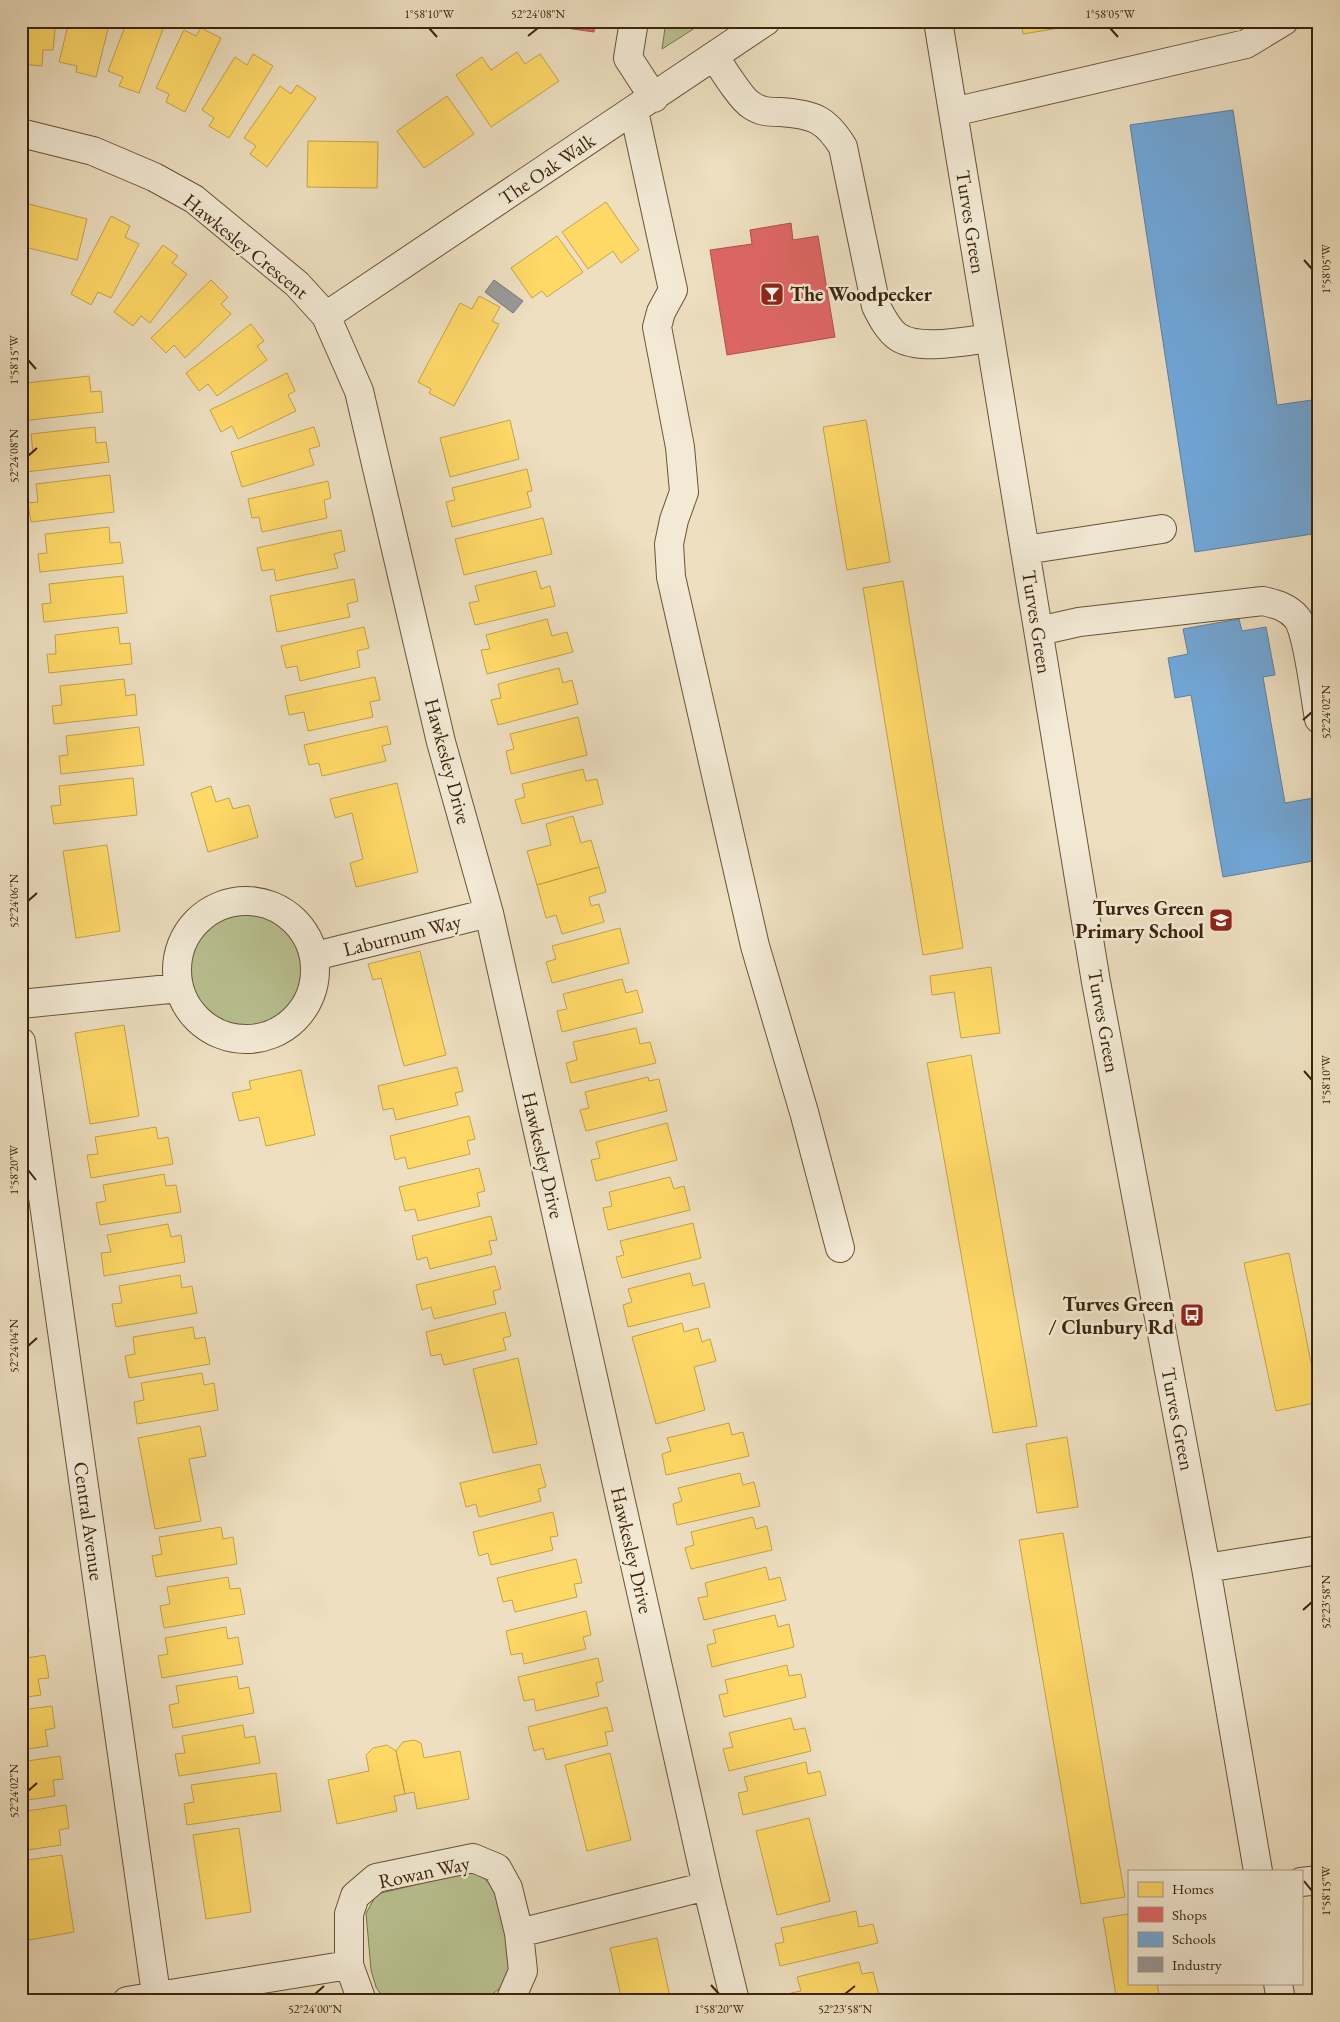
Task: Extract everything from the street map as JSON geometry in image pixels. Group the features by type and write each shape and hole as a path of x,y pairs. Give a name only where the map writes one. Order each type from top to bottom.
{"street":[{"path":"634,21 628,58 644,104 673,290 661,312 657,327 680,447 684,492 674,520 669,544 671,577 755,946 804,1112 840,1248"},
{"name":"The Oak Walk","path":"326,316 766,21"},
{"name":"Turves Green","path":"938,21 1096,982 1206,1568 1258,1870"},
{"path":"953,112 1246,44 1284,21"},
{"path":"714,56 749,104 764,112 803,114 821,120 832,129 843,147 876,306 884,321 897,337 911,343 945,343 990,338"},
{"name":"Hawkesley Crescent","path":"21,133 92,151 154,177 194,199 297,284 326,316"},
{"name":"Hawkesley Drive","path":"326,316 359,391 441,742 489,913 707,1886 735,2001"},
{"path":"1025,550 1162,530"},
{"path":"1039,631 1079,622 1263,601 1282,606 1297,618 1303,635 1319,720"},
{"name":"Laburnum Way","path":"252,900 274,906 293,918 307,935 315,956 316,980 308,1002 293,1021 274,1034 250,1040 226,1037 205,1027 188,1010 179,988 176,966 181,944 192,925 209,910 230,902 252,900"},
{"name":"Laburnum Way","path":"315,956 489,913"},
{"path":"21,1004 179,988"},
{"name":"Central Avenue","path":"21,1042 157,1998"},
{"path":"1206,1568 1319,1550"},
{"name":"Rowan Way","path":"362,2001 349,1964 349,1914 355,1896 376,1878 473,1858 497,1868 508,1888 519,1933 523,1971 510,2001"},
{"path":"1302,1882 1319,1880"},
{"path":"519,1933 707,1886"},
{"path":"126,2001 157,1998 349,1964"},
{"path":"1278,1984 1281,2001"}],"green space":[{"path":"666,21 706,21 662,49"},
{"path":"245,910 257,911 268,915 278,920 287,928 295,937 300,947 304,958 304,982 300,993 295,1003 287,1012 278,1020 268,1025 257,1029 245,1030 233,1029 222,1025 212,1020 203,1012 195,1003 190,993 186,982 185,970 186,958 190,947 195,937 203,928 212,920 222,915 233,911"},
{"path":"473,1871 492,1886 496,1893 512,1965 509,1977 496,1991 479,2001 385,2001 376,1987 371,1970 366,1913 377,1894"}],"building: Homes":[{"path":"21,21 35,24 36,21 56,21 53,50 43,50 42,66 21,64"},
{"path":"69,21 110,21 96,77 76,72 77,66 59,62"},
{"path":"127,21 166,21 139,93 119,86 123,77 108,71"},
{"path":"1021,21 1065,21 1065,27 1023,34"},
{"path":"201,28 221,38 185,112 166,102 169,94 156,88 184,30 196,36"},
{"path":"517,52 525,64 540,54 559,81 491,127 456,75 482,57 491,70"},
{"path":"253,54 273,66 229,138 209,126 214,118 202,110 235,57 247,65"},
{"path":"297,85 316,98 267,167 250,154 256,146 244,138 280,86 291,94"},
{"path":"447,96 474,134 424,168 397,131"},
{"path":"308,141 378,142 377,188 307,187"},
{"path":"21,202 87,219 77,260 21,246"},
{"path":"606,202 639,250 621,263 613,251 588,269 562,232"},
{"path":"111,216 130,226 125,237 139,244 111,298 98,292 91,305 71,294"},
{"path":"557,236 583,272 547,297 542,291 532,298 511,268"},
{"path":"163,245 178,256 172,263 187,274 150,323 141,316 133,326 114,312"},
{"path":"211,280 228,297 221,304 231,314 185,358 174,345 166,353 151,338"},
{"path":"479,296 500,307 492,321 499,324 454,406 429,393 431,389 418,382 460,303 472,309"},
{"path":"251,324 264,341 257,346 267,360 217,396 208,384 199,391 186,373"},
{"path":"287,373 295,391 288,395 296,411 238,439 232,426 221,432 210,410"},
{"path":"89,376 91,392 101,391 103,412 21,421 21,403 28,402 26,383"},
{"path":"510,420 519,459 450,477 440,438"},
{"path":"866,420 890,562 847,570 823,427"},
{"path":"95,427 96,443 106,442 109,462 26,472 23,454 33,453 31,434"},
{"path":"314,427 320,446 309,449 314,465 242,487 231,452"},
{"path":"527,469 532,491 527,492 531,507 452,527 446,502 455,500 452,488"},
{"path":"110,475 114,512 31,522 28,503 38,502 36,484"},
{"path":"328,481 331,498 324,500 327,518 262,532 259,517 252,518 248,499"},
{"path":"543,518 552,554 464,575 455,539"},
{"path":"109,527 110,543 120,542 123,563 40,572 38,554 47,553 45,534"},
{"path":"341,530 345,551 334,554 338,568 276,581 274,569 262,571 257,548"},
{"path":"536,571 541,589 550,586 555,606 475,625 469,603 479,601 475,586"},
{"path":"123,576 127,613 44,622 42,604 51,603 49,584"},
{"path":"354,579 358,601 347,604 350,617 277,632 270,596"},
{"path":"903,581 963,948 923,955 863,588"},
{"path":"547,619 552,636 567,632 573,652 487,674 481,650 490,649 486,635"},
{"path":"118,627 120,644 130,643 132,664 49,673 47,654 56,654 55,635"},
{"path":"364,627 369,648 357,651 360,667 300,681 297,666 286,668 281,646"},
{"path":"559,668 563,683 572,680 578,704 498,725 491,700 501,698 498,684"},
{"path":"375,677 380,700 370,702 373,717 308,731 304,712 289,715 285,696"},
{"path":"124,679 126,696 135,694 137,715 54,724 52,706 62,705 60,686"},
{"path":"578,717 587,755 511,774 506,751 514,749 510,734"},
{"path":"387,726 391,744 382,746 386,761 322,776 319,763 309,765 304,745"},
{"path":"139,727 144,765 61,774 59,756 68,755 66,736"},
{"path":"583,769 586,781 597,779 603,804 522,824 515,800 525,797 522,784"},
{"path":"133,778 137,815 54,824 51,806 61,805 59,786"},
{"path":"397,783 418,872 356,887 350,863 363,859 352,813 335,818 330,799"},
{"path":"211,786 216,802 229,798 233,809 249,805 258,837 208,852 191,793"},
{"path":"573,816 581,843 591,840 599,867 537,885 527,851 551,845 546,824"},
{"path":"107,845 120,931 76,938 63,851"},
{"path":"599,867 606,892 589,897 591,906 599,904 604,922 562,934 556,915 546,918 537,885"},
{"path":"620,928 629,963 552,983 546,962 556,959 552,946"},
{"path":"420,951 446,1055 404,1066 381,978 373,980 368,964"},
{"path":"991,967 1000,1033 961,1038 954,992 932,995 930,976"},
{"path":"622,979 626,993 637,990 643,1012 562,1032 557,1011 567,1009 563,994"},
{"path":"124,1025 139,1116 90,1124 75,1033"},
{"path":"636,1028 640,1044 650,1042 656,1063 571,1083 566,1063 577,1060 573,1042"},
{"path":"971,1055 1037,1426 993,1433 927,1063"},
{"path":"457,1067 463,1091 455,1093 458,1105 396,1120 393,1108 383,1110 378,1086"},
{"path":"301,1070 315,1135 266,1146 259,1117 239,1121 232,1093 251,1089 249,1081"},
{"path":"648,1077 649,1081 659,1079 667,1111 586,1131 580,1110 589,1108 585,1092"},
{"path":"469,1116 475,1139 467,1141 470,1154 408,1169 405,1157 395,1160 390,1136"},
{"path":"667,1123 677,1160 596,1181 591,1160 600,1158 596,1142"},
{"path":"156,1127 158,1139 168,1137 173,1164 91,1178 87,1155 98,1154 95,1137"},
{"path":"479,1168 485,1191 477,1193 480,1206 418,1221 415,1209 405,1211 399,1187"},
{"path":"164,1174 166,1186 176,1185 181,1212 100,1225 96,1203 106,1201 103,1185"},
{"path":"670,1177 674,1189 684,1186 690,1210 608,1230 603,1208 612,1206 609,1192"},
{"path":"491,1216 497,1240 489,1241 492,1254 430,1269 427,1257 417,1260 412,1236"},
{"path":"693,1223 701,1258 622,1278 616,1257 624,1255 620,1241"},
{"path":"168,1224 171,1237 181,1235 185,1262 104,1276 101,1253 111,1252 107,1235"},
{"path":"1289,1253 1319,1402 1276,1411 1244,1263"},
{"path":"495,1266 501,1289 493,1291 496,1304 434,1319 431,1307 422,1310 416,1285"},
{"path":"690,1273 693,1286 704,1283 710,1307 628,1327 623,1305 632,1302 628,1289"},
{"path":"180,1275 182,1288 192,1286 197,1313 116,1327 112,1304 122,1303 119,1286"},
{"path":"505,1312 511,1336 503,1338 506,1350 444,1365 441,1354 431,1356 426,1332"},
{"path":"682,1323 684,1332 698,1328 702,1342 710,1339 716,1361 694,1367 705,1410 656,1424 632,1337"},
{"path":"193,1327 195,1339 205,1337 210,1364 129,1378 125,1356 135,1354 133,1337"},
{"path":"518,1358 537,1444 493,1453 473,1369"},
{"path":"202,1373 204,1385 214,1383 218,1410 137,1424 134,1402 144,1400 141,1383"},
{"path":"729,1423 732,1435 743,1432 749,1456 666,1475 662,1454 671,1451 667,1438"},
{"path":"200,1426 206,1456 189,1459 201,1521 155,1529 138,1438"},
{"path":"1067,1437 1078,1507 1037,1513 1026,1444"},
{"path":"540,1464 546,1487 538,1489 541,1501 479,1517 476,1504 466,1507 460,1483"},
{"path":"740,1473 743,1485 754,1482 760,1506 677,1525 673,1504 682,1501 678,1488"},
{"path":"553,1512 558,1536 550,1537 553,1550 491,1565 488,1553 479,1556 473,1532"},
{"path":"753,1517 756,1529 767,1526 772,1550 691,1569 685,1548 694,1545 691,1532"},
{"path":"221,1527 223,1539 233,1537 237,1564 156,1577 152,1556 162,1554 159,1537"},
{"path":"1063,1533 1125,1897 1081,1904 1019,1540"},
{"path":"21,1557 25,1580 21,1581"},
{"path":"576,1559 582,1583 574,1584 577,1597 515,1612 512,1600 503,1602 497,1578"},
{"path":"766,1567 769,1580 780,1577 786,1600 704,1620 698,1598 708,1596 705,1583"},
{"path":"228,1577 230,1589 240,1588 245,1614 164,1628 160,1606 170,1604 167,1587"},
{"path":"26,1609 29,1632 21,1633 21,1610"},
{"path":"586,1611 591,1635 583,1637 586,1649 524,1664 522,1653 511,1655 506,1631"},
{"path":"775,1615 778,1627 789,1624 794,1647 712,1667 707,1645 716,1643 713,1630"},
{"path":"226,1627 228,1639 238,1637 243,1664 162,1678 158,1656 168,1654 165,1638"},
{"path":"45,1655 49,1678 38,1679 41,1695 21,1698 21,1659"},
{"path":"598,1658 603,1681 596,1683 599,1696 536,1711 534,1699 524,1701 518,1677"},
{"path":"787,1665 789,1676 801,1674 806,1697 724,1717 719,1695 728,1693 725,1680"},
{"path":"237,1676 239,1689 249,1687 254,1713 173,1728 169,1705 179,1703 176,1686"},
{"path":"52,1706 55,1728 45,1730 48,1746 21,1750 21,1710"},
{"path":"607,1707 613,1731 605,1732 608,1745 546,1760 543,1748 534,1751 528,1727"},
{"path":"791,1718 794,1730 805,1728 811,1751 729,1771 723,1749 733,1747 729,1733"},
{"path":"243,1725 245,1738 255,1736 260,1763 179,1776 175,1754 185,1753 182,1736"},
{"path":"414,1740 421,1743 424,1758 460,1751 469,1799 417,1809 414,1792 405,1794 396,1751 403,1742"},
{"path":"387,1745 396,1751 405,1794 394,1796 397,1811 337,1824 328,1780 369,1771 366,1755 373,1748"},
{"path":"610,1753 631,1840 587,1851 565,1765"},
{"path":"60,1756 63,1779 53,1780 55,1796 21,1801 21,1762"},
{"path":"806,1762 808,1774 820,1771 826,1795 743,1815 738,1793 748,1791 744,1777"},
{"path":"276,1773 281,1811 187,1825 184,1804 194,1802 191,1785"},
{"path":"66,1805 69,1828 59,1830 61,1845 21,1851 21,1812"},
{"path":"809,1818 830,1901 777,1915 756,1831"},
{"path":"239,1828 251,1912 206,1919 193,1835"},
{"path":"62,1855 74,1932 29,1940 21,1891 21,1861"},
{"path":"856,1911 859,1927 873,1924 878,1943 780,1966 775,1944 784,1942 781,1928"},
{"path":"1128,1914 1128,1984 1157,1984 1160,2001 1117,2001 1103,1918"},
{"path":"657,1938 671,2001 622,2001 610,1948"},
{"path":"859,1962 862,1974 873,1972 879,1995 856,2001 793,2001 791,1993 801,1991 797,1977"}],"building: Shops":[{"path":"517,21 595,21 594,32"},
{"name":"The Woodpecker","path":"791,223 793,240 818,236 835,337 727,355 710,250 752,244 750,230"}],"building: Schools":[{"path":"1233,110 1277,405 1319,399 1319,533 1195,552 1130,125"},
{"path":"1239,619 1242,631 1266,627 1275,675 1263,677 1285,803 1319,797 1319,860 1223,877 1191,695 1175,698 1168,658 1188,654 1183,629"}],"building: Industry":[{"path":"494,280 523,301 513,313 485,292"}],"place":[{"name":"The Woodpecker","path":"772,294"},
{"name":"Turves Green Primary School","path":"1221,920"},
{"name":"Turves Green / Clunbury Rd","path":"1192,1315"}]}
